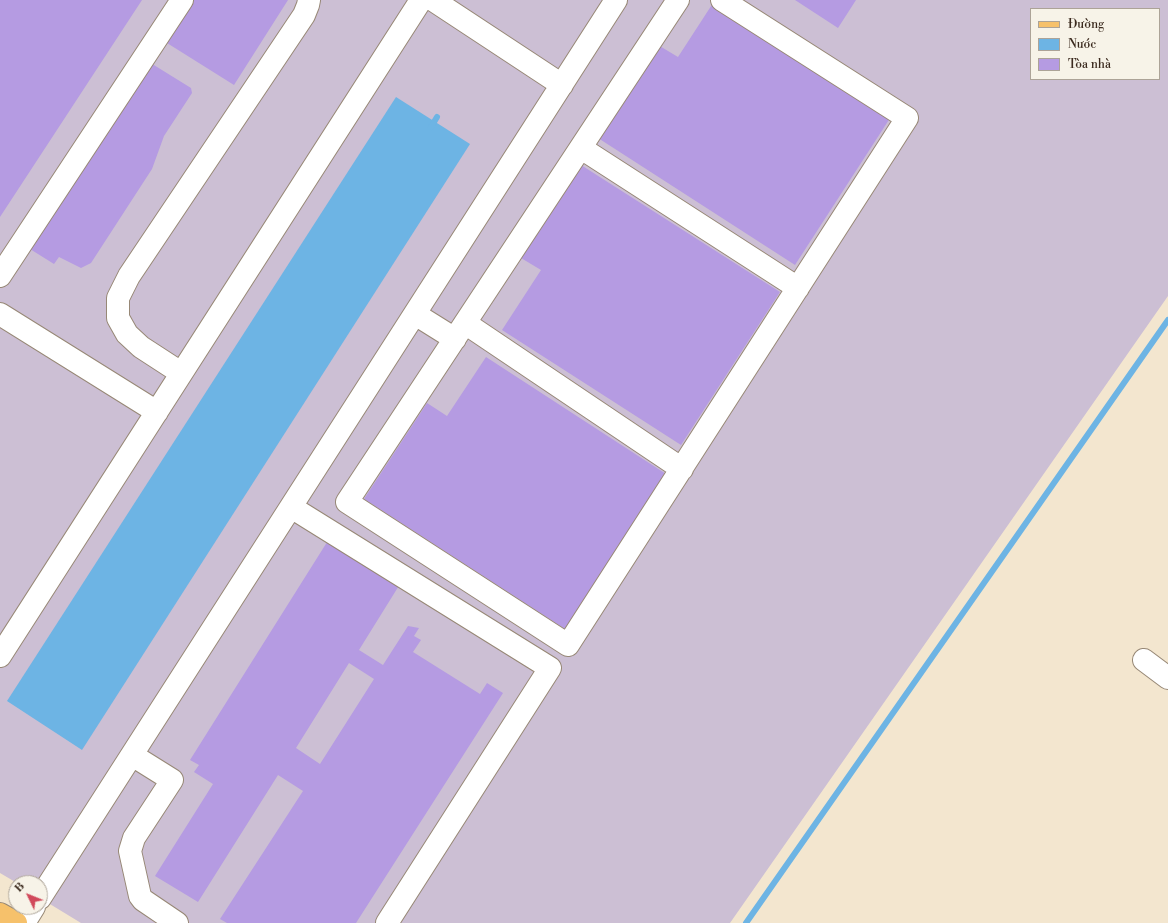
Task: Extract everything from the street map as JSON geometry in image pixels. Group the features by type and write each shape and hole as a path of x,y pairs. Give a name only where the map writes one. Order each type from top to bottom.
{"main road":[{"path":"0,914 16,923"}],"street":[{"path":"0,276 182,0"},
{"path":"182,373 141,347 127,334 118,318 118,298 129,276 304,15 309,0"},
{"path":"0,656 421,0"},
{"path":"433,0 562,85"},
{"path":"48,885 616,0"},
{"path":"678,0 347,502 568,645 907,118 722,0"},
{"path":"581,148 798,288"},
{"path":"0,314 157,412"},
{"path":"415,314 460,331 682,469"},
{"path":"291,506 550,668 387,923"},
{"path":"1144,660 1168,678"},
{"path":"132,754 172,780 134,838 130,851 140,896 143,900 177,923"}],"shaded area":[{"path":"0,0 1168,0 1168,296 730,923 81,923 48,903 48,875 8,875 8,878 0,873"}],"water":[{"path":"396,97 470,144 82,750 7,701"}],"building":[{"path":"0,0 142,0 0,217"},
{"path":"194,0 288,0 234,85 167,43"},
{"path":"715,0 894,112 795,265 598,138 658,45 678,57"},
{"path":"795,0 856,0 838,28"},
{"path":"149,62 191,88 192,93 164,136 152,169 91,263 81,268 59,257 54,264 30,249"},
{"path":"581,165 780,292 681,445 502,330 541,270 521,258"},
{"path":"486,357 666,474 565,629 364,499 427,403 447,416"},
{"path":"329,539 400,584 359,650 383,665 408,626 419,628 414,636 421,640 413,652 480,694 487,683 503,693 356,923 227,923 220,919 303,791 278,775 198,902 155,876 213,784 194,772 199,765 190,760","holes":["349,663 374,679 320,764 296,748"]}],"waterway":[{"path":"431,127 437,117"},
{"path":"746,923 1168,320"}]}
